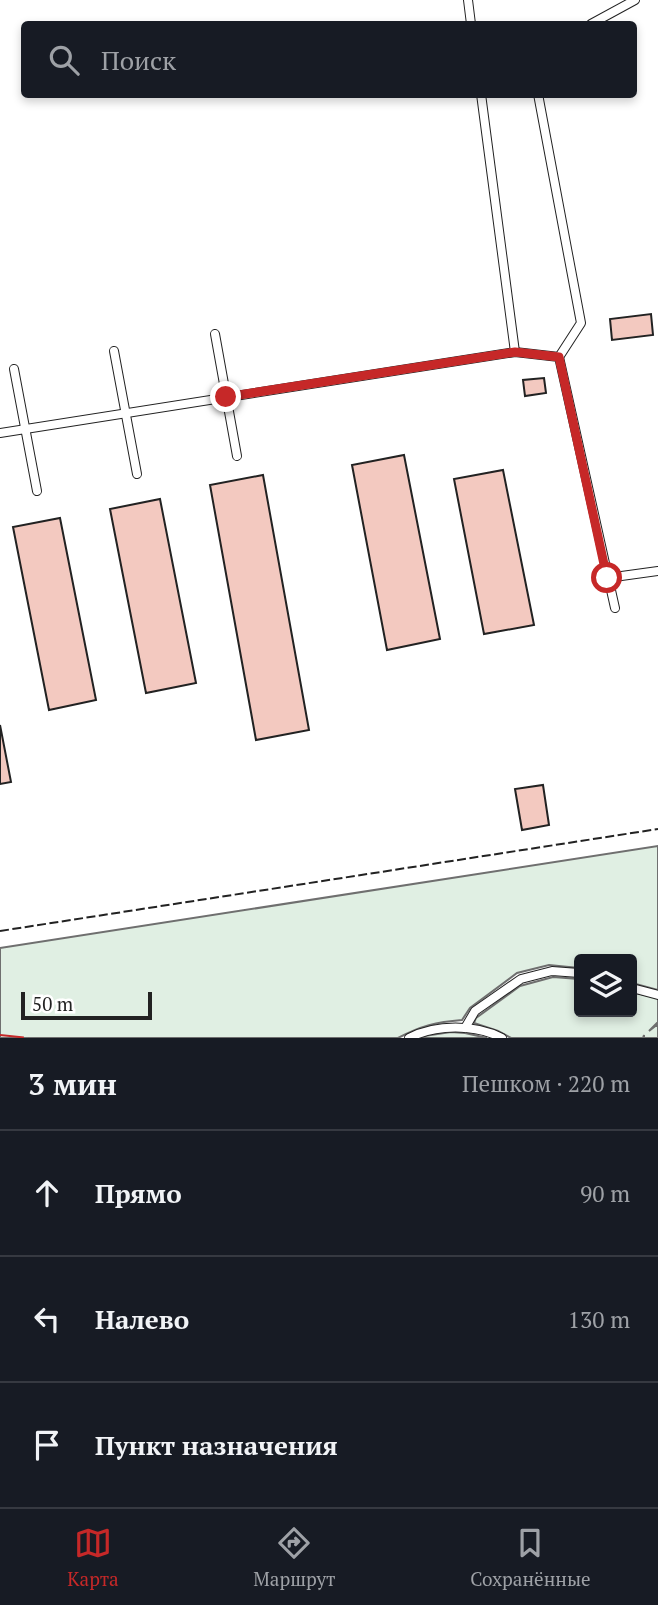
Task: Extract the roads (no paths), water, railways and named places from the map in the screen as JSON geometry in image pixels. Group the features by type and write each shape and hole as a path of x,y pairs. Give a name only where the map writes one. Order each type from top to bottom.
{"lane":[{"path":"468,0 471,21"},
{"path":"596,21 635,0"},
{"path":"482,98 515,352"},
{"path":"539,98 581,323 559,357 615,608"},
{"path":"215,334 237,456"},
{"path":"114,351 136,474"},
{"path":"0,433 515,352 559,357"},
{"path":"14,369 37,491"},
{"path":"607,578 658,571"},
{"path":"465,1028 475,1011 521,979 552,971 574,973"},
{"path":"637,989 658,995"},
{"path":"409,1038 421,1032 451,1027 502,1038"}]}
